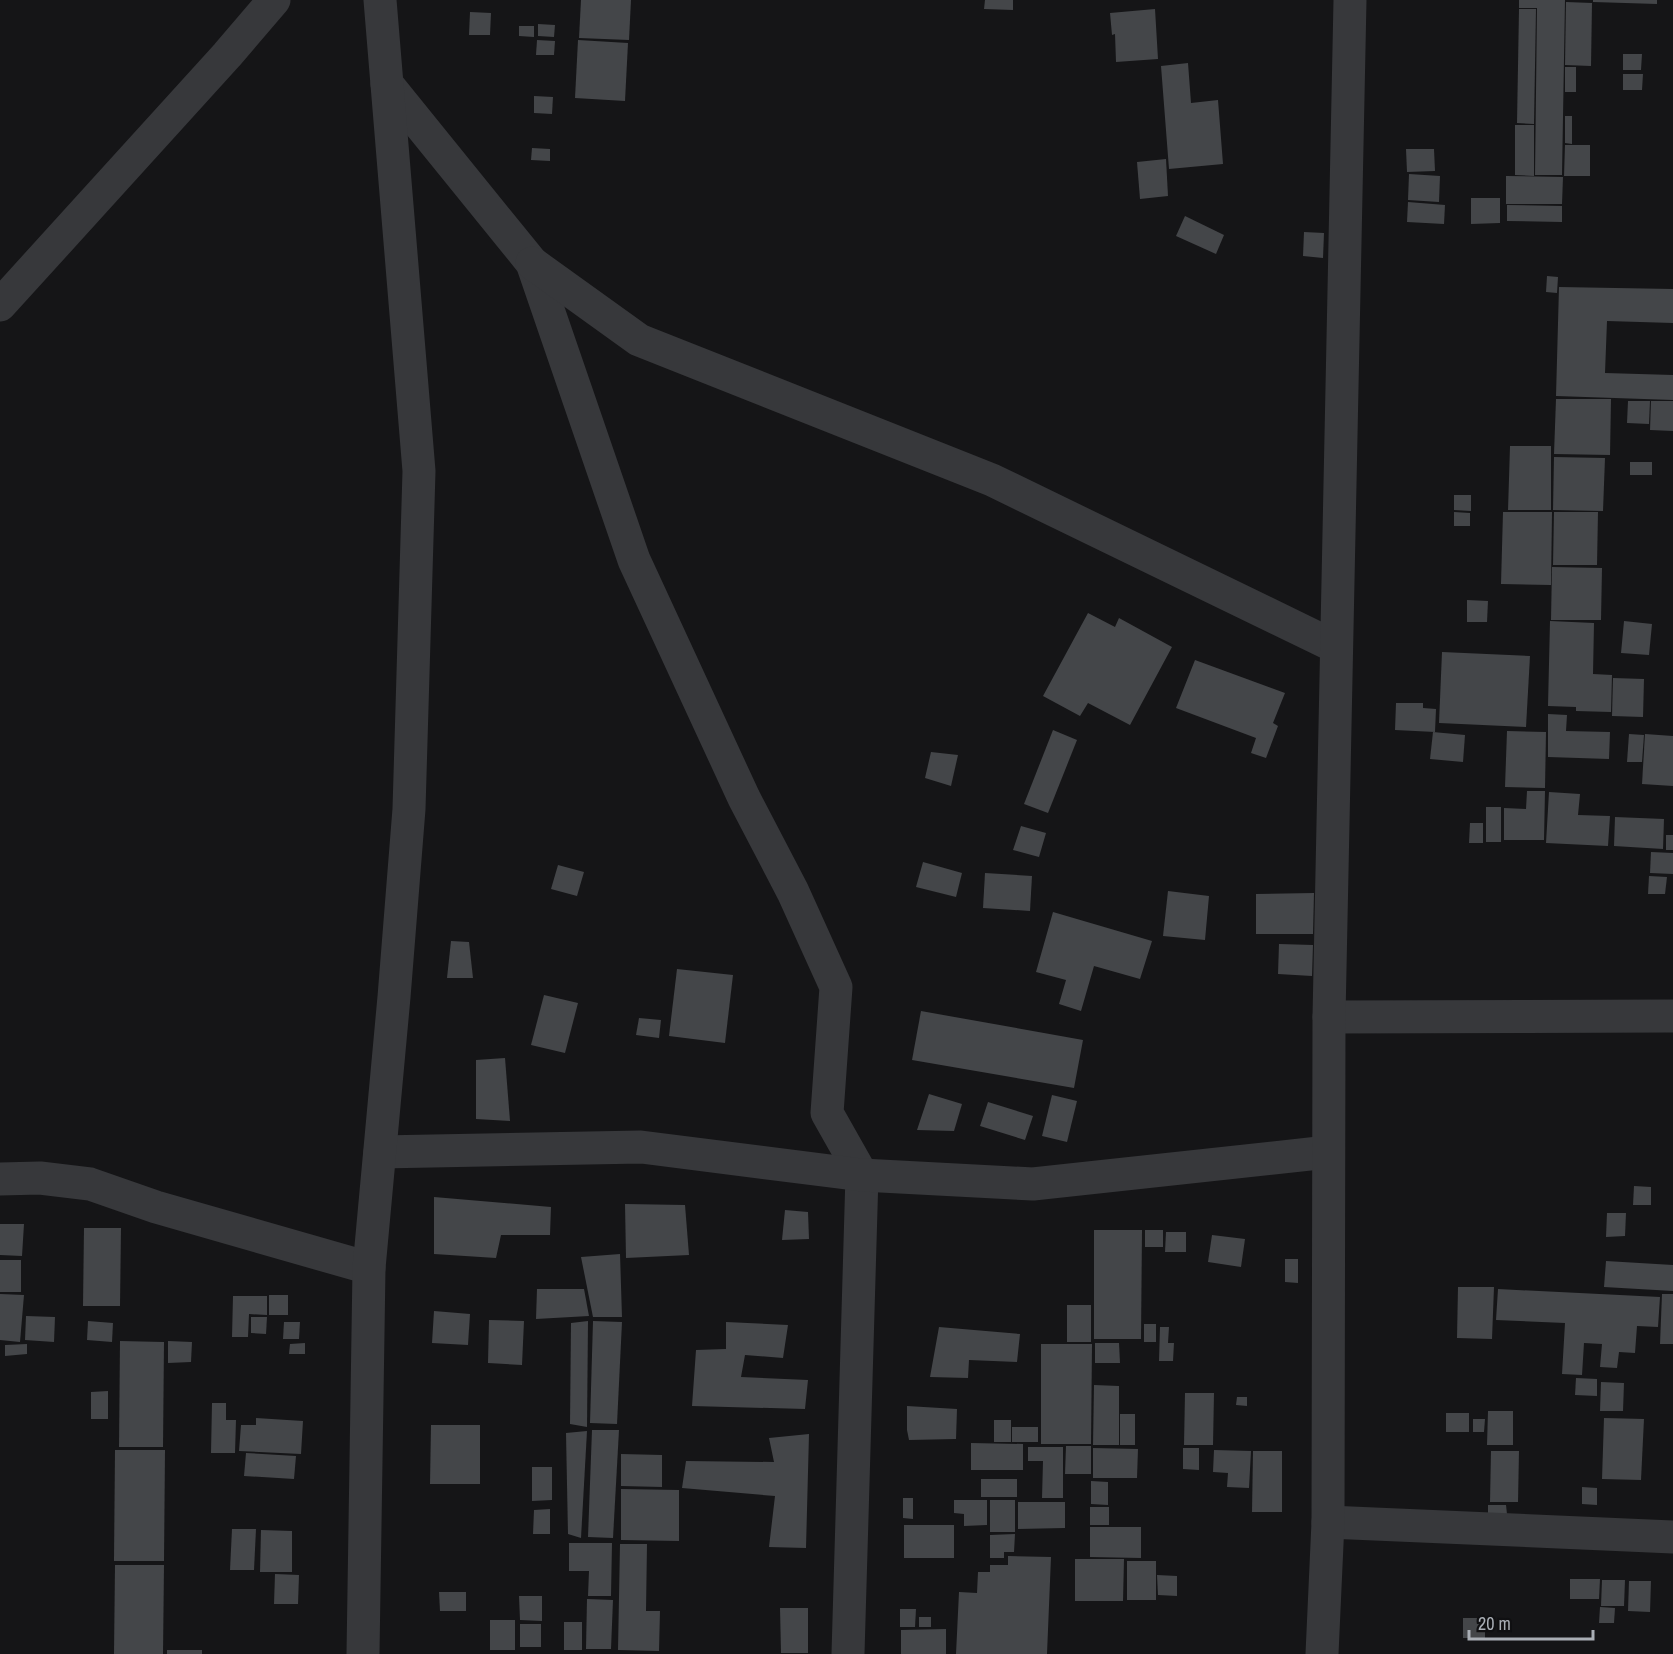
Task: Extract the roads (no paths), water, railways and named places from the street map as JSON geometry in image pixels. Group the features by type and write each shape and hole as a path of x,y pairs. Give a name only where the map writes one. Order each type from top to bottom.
{"street":[{"path":"0,305 274,0"},
{"path":"363,1654 369,1268 409,809 419,471 380,0"},
{"path":"1322,1654 1328,1522 1329,1017 1350,0"},
{"path":"387,84 532,263 639,340 992,480 1336,647"},
{"path":"532,263 634,560 744,798 793,892 836,987 827,1113 862,1175 848,1654"},
{"path":"1329,1017 1673,1016"},
{"path":"380,1152 641,1147 862,1175 1033,1184 1328,1152"},
{"path":"0,1179 40,1178 90,1184 156,1207 369,1268"},
{"path":"1328,1522 1673,1537"}]}
